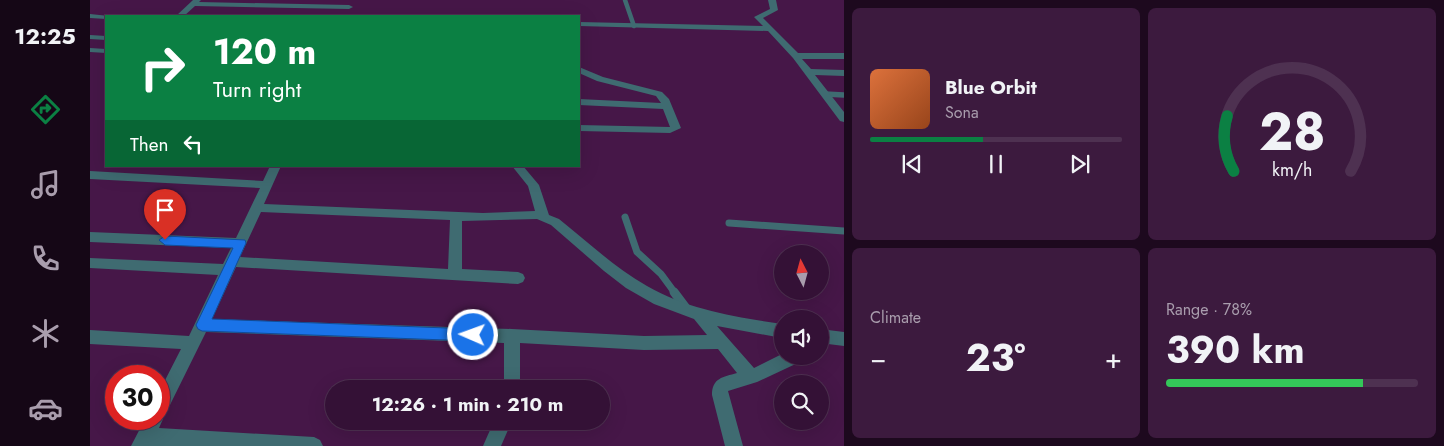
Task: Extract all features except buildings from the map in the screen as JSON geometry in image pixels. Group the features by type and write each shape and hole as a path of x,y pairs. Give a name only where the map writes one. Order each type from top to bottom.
{"street":[{"path":"772,0 774,10 758,16 796,56 844,119"},
{"path":"181,15 195,2 350,3 345,15"},
{"path":"90,16 105,17"},
{"path":"580,24 770,29"},
{"path":"90,37 105,38"},
{"path":"90,50 105,51"},
{"path":"796,56 843,57"},
{"path":"580,70 600,79 656,92 662,96 676,128 580,128"},
{"path":"807,72 844,73"},
{"path":"580,102 667,106"},
{"path":"170,388 202,325 276,167"},
{"path":"519,167 533,185 543,215"},
{"path":"90,175 268,185"},
{"path":"257,208 456,216 543,215 555,222 644,292 719,321 774,330"},
{"path":"454,274 456,216"},
{"path":"90,237 240,243"},
{"path":"90,263 230,266 518,278"},
{"path":"693,312 722,342 750,378"},
{"path":"202,325 512,336 644,343 722,342"},
{"path":"512,336 512,380"},
{"path":"90,338 193,343"},
{"path":"734,446 719,390 724,384 750,378 777,365"},
{"path":"148,430 142,441 314,446"},
{"path":"492,446 499,430"}],"lane":[{"path":"625,0 634,26"},
{"path":"825,94 844,95"},
{"path":"625,217 637,252 661,274 693,312"},
{"path":"729,222 844,231"}],"route":[{"path":"165,240 240,243 202,325 473,335"}]}
